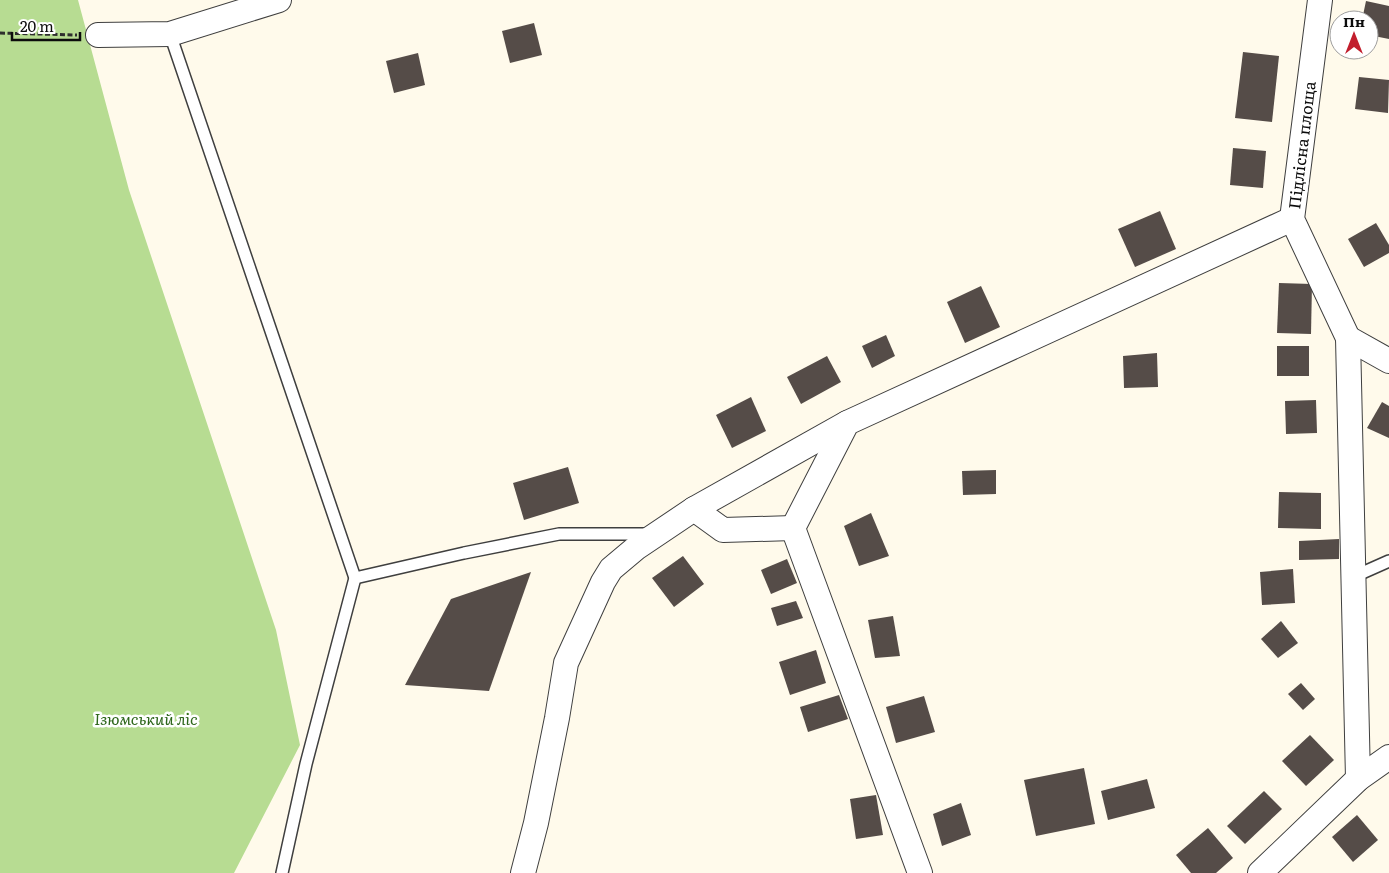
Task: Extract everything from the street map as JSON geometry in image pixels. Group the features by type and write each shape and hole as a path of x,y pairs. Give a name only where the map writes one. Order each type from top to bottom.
{"street":[{"path":"98,35 170,34 279,0"},
{"name":"Підлісна площа","path":"1320,0 1292,218 1348,338"},
{"path":"523,873 536,823 566,663 603,582 611,569 655,534 694,509 847,423 1292,218"},
{"path":"1348,338 1389,361"},
{"path":"1348,338 1358,779"},
{"path":"847,423 793,528 920,873"},
{"path":"694,509 723,530 793,528"},
{"path":"1260,873 1358,779 1389,757"}],"lane":[{"path":"170,34 355,578 306,764 282,873"},
{"path":"355,578 464,552 560,534 655,534"},
{"path":"1354,577 1389,562"}],"path":[{"path":"0,32 98,35"}],"green space":[{"name":"Ізюмський ліс","path":"0,0 78,0 129,190 276,630 300,745 234,873 0,873"}],"building":[{"path":"1366,1 1389,6 1389,39 1379,37 1379,10 1364,10"},
{"path":"534,23 542,55 510,63 502,31"},
{"path":"1243,52 1279,56 1272,122 1235,118"},
{"path":"418,53 425,85 394,93 386,61"},
{"path":"1359,77 1389,80 1388,113 1355,109"},
{"path":"1233,148 1266,151 1263,188 1230,185"},
{"path":"1160,211 1176,249 1135,267 1118,229"},
{"path":"1376,223 1389,245 1389,253 1364,267 1348,239"},
{"path":"1279,283 1312,284 1311,334 1277,333"},
{"path":"981,286 1000,327 965,343 947,302"},
{"path":"886,335 895,356 872,368 862,346"},
{"path":"1277,346 1309,346 1309,376 1277,376"},
{"path":"1157,353 1158,387 1124,388 1123,356"},
{"path":"827,356 841,382 801,404 787,377"},
{"path":"751,397 766,431 732,448 716,415"},
{"path":"1316,400 1317,433 1286,434 1285,401"},
{"path":"1382,402 1389,406 1389,438 1367,428"},
{"path":"568,467 579,503 524,520 513,483"},
{"path":"996,470 996,494 963,495 962,471"},
{"path":"1279,492 1321,493 1321,529 1278,528"},
{"path":"871,513 889,556 859,566 844,526"},
{"path":"1339,539 1339,559 1299,560 1299,541"},
{"path":"683,556 704,584 674,607 652,578"},
{"path":"787,559 797,583 771,594 761,570"},
{"path":"1293,569 1295,603 1262,605 1260,572"},
{"path":"531,572 489,691 405,685 451,599"},
{"path":"796,601 803,618 777,626 771,608"},
{"path":"893,616 900,656 875,658 868,620"},
{"path":"1281,621 1298,643 1278,658 1261,639"},
{"path":"816,650 826,683 790,695 779,662"},
{"path":"1301,683 1315,699 1303,710 1288,694"},
{"path":"839,695 848,719 808,732 800,707"},
{"path":"924,696 935,732 896,743 886,707"},
{"path":"1310,735 1334,760 1306,786 1282,761"},
{"path":"1084,768 1095,824 1036,836 1024,780"},
{"path":"1147,779 1155,808 1108,820 1101,791"},
{"path":"1264,791 1282,809 1245,844 1227,826"},
{"path":"876,795 883,835 856,839 850,799"},
{"path":"961,803 971,835 942,846 933,814"},
{"path":"1357,815 1378,840 1353,862 1332,837"},
{"path":"1208,828 1233,858 1216,873 1191,873 1176,855"}]}
